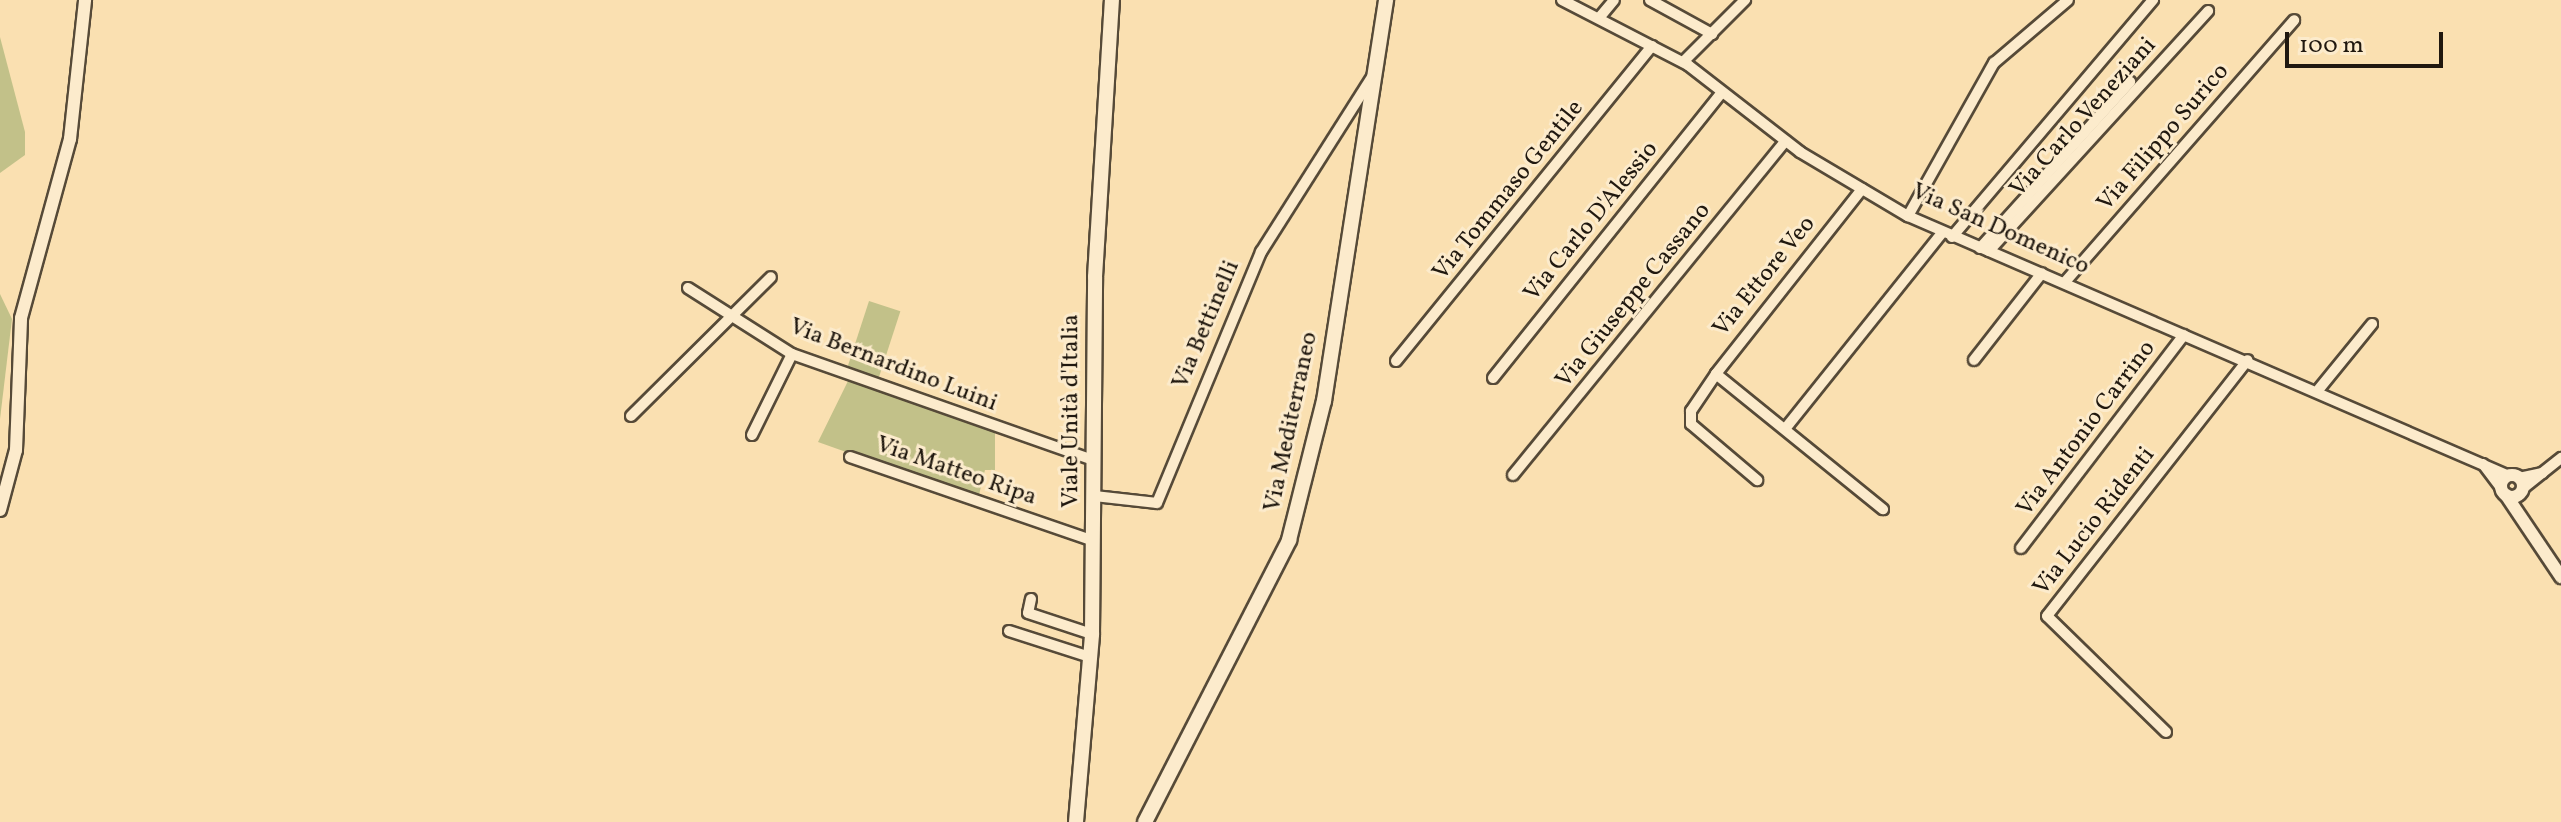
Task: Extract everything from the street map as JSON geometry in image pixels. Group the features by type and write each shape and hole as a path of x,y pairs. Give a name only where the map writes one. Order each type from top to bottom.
{"main road":[{"name":"Viale Unità d'Italia","path":"1076,822 1092,634 1095,277 1112,0"},
{"name":"Via Mediterraneo","path":"1145,822 1289,540 1324,401 1386,0"}],"street":[{"path":"0,510 16,450 21,318 70,139 85,0"},
{"name":"Via San Domenico","path":"1562,0 1683,62 1785,141 1908,216 2480,460 2518,483 2522,511"},
{"path":"1599,18 1614,0"},
{"path":"1650,0 1712,34"},
{"path":"1683,62 1745,0"},
{"path":"1908,216 1994,63 2068,0"},
{"path":"1785,429 1947,235 2153,0"},
{"name":"Via Carlo Veneziani","path":"1984,249 2208,11"},
{"name":"Via Filippo Surico","path":"2065,282 2294,20"},
{"name":"Via Tommaso Gentile","path":"1396,361 1652,46"},
{"name":"Via Bettinelli","path":"1095,496 1157,503 1209,365 1278,221 1341,117 1375,74"},
{"path":"1984,249 2130,82"},
{"name":"Via Carlo D'Alessio","path":"1493,378 1722,92"},
{"path":"1341,117 1368,118"},
{"name":"Via Giuseppe Cassano","path":"1513,475 1785,141"},
{"name":"Via Ettore Veo","path":"1862,189 1716,374 1883,509"},
{"path":"1974,360 2042,273"},
{"path":"631,416 771,277"},
{"name":"Via Bernardino Luini","path":"688,288 792,354 1095,461"},
{"path":"2319,389 2372,324"},
{"name":"Via Antonio Carrino","path":"2021,548 2184,335"},
{"path":"752,435 792,354"},
{"name":"Via Lucio Ridenti","path":"2166,732 2047,616 2248,360"},
{"path":"1716,374 1691,411 1691,424 1757,480"},
{"name":"Via Matteo Ripa","path":"850,457 1094,541"},
{"path":"2504,492 2547,471 2561,458"},
{"name":"Via San Domenico","path":"2480,460 2522,511 2561,577"},
{"path":"2504,492 2518,483"},
{"path":"1031,599 1028,613 1092,634"},
{"path":"1009,631 1090,657"}],"shaded area":[{"path":"0,37 25,132 25,155 0,173"},
{"path":"0,294 12,319 0,419"},
{"path":"869,301 900,311 879,378 847,368"},
{"path":"848,381 995,432 995,470 985,470 978,499 818,442"}]}
